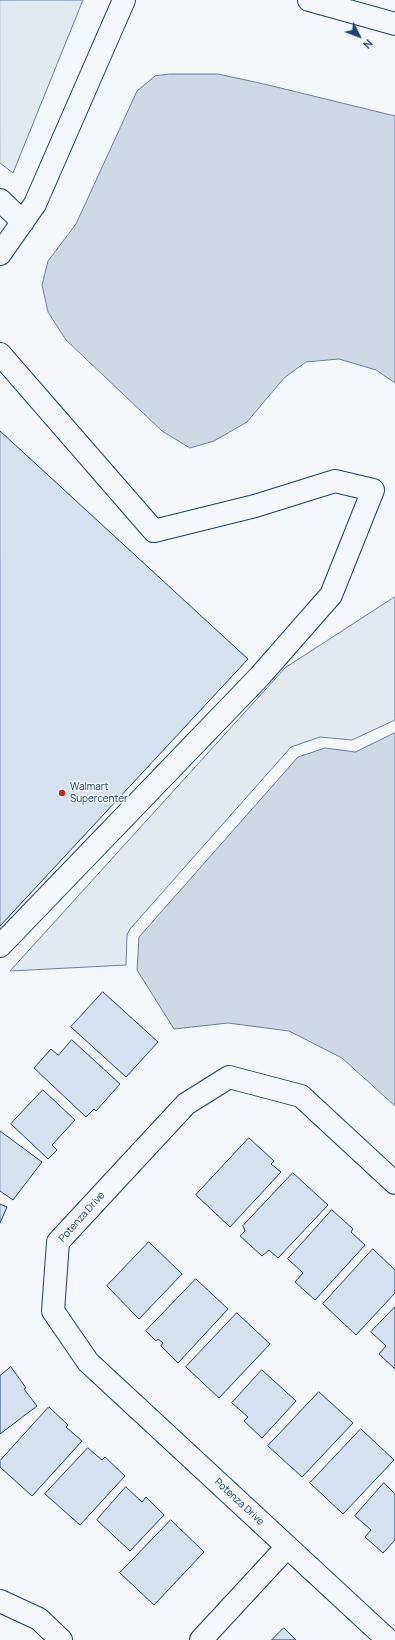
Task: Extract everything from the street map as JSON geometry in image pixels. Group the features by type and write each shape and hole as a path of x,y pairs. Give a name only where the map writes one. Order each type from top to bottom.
{"street":[{"path":"0,254 35,204 124,0"},
{"path":"310,0 395,24"},
{"path":"0,200 23,222"},
{"path":"0,354 154,531 255,506 335,482 373,490 331,595 260,676 0,946"},
{"name":"Potenza Drive","path":"388,1640 88,1362 53,1311 58,1242 186,1104 229,1077 301,1096 395,1183"},
{"path":"201,1640 287,1547"},
{"path":"0,1601 39,1619 61,1640"}],"shaded area":[{"path":"0,0 83,0 13,173 0,163"},
{"path":"170,74 218,74 395,116 395,383 376,370 339,359 306,362 284,378 247,422 214,441 190,448 162,431 66,340 48,312 42,285 48,261 76,224 137,91 155,76"},
{"path":"395,597 395,720 352,740 320,737 291,747 130,929 127,935 126,965 10,971 285,668"},
{"path":"395,733 395,1106 342,1058 289,1031 228,1023 174,1029 137,970 139,937 298,757 325,748 355,752"}],"building":[{"name":"Walmart Supercenter","path":"0,431 248,659 0,926"},
{"path":"103,992 158,1042 126,1077 71,1027"},
{"path":"72,1040 120,1084 96,1111 94,1109 86,1117 34,1068 51,1049 58,1055"},
{"path":"43,1090 75,1120 52,1145 57,1150 48,1159 11,1124"},
{"path":"0,1131 42,1162 13,1200 0,1191"},
{"path":"249,1138 274,1161 271,1164 281,1172 230,1227 196,1195"},
{"path":"293,1173 328,1205 278,1258 269,1250 262,1256 240,1236 245,1231 243,1226"},
{"path":"0,1204 7,1207 0,1223"},
{"path":"332,1210 353,1229 351,1232 365,1245 315,1300 295,1282 303,1273 288,1259"},
{"path":"149,1242 182,1274 139,1319 107,1286"},
{"path":"373,1249 395,1270 395,1293 356,1335 323,1304"},
{"path":"196,1279 228,1309 178,1363 161,1346 163,1343 158,1339 156,1341 146,1331"},
{"path":"395,1307 395,1369 379,1354 386,1346 371,1332"},
{"path":"237,1313 270,1344 219,1398 186,1367"},
{"path":"11,1367 26,1388 24,1389 37,1406 0,1434 0,1376"},
{"path":"262,1370 296,1401 262,1438 244,1421 248,1417 232,1403"},
{"path":"319,1392 353,1423 302,1477 268,1446"},
{"path":"49,1407 68,1425 66,1427 82,1441 32,1496 0,1467 0,1461"},
{"path":"361,1429 394,1460 343,1514 310,1483"},
{"path":"88,1448 102,1460 105,1457 125,1476 80,1525 45,1494"},
{"path":"384,1483 395,1494 395,1540 383,1553 365,1537 371,1530 355,1516"},
{"path":"126,1487 142,1502 146,1497 164,1515 130,1551 97,1520"},
{"path":"171,1520 204,1552 154,1605 120,1573"},
{"path":"284,1628 296,1640 272,1640"}],"place":[{"name":"Walmart Supercenter","path":"62,793"}]}
